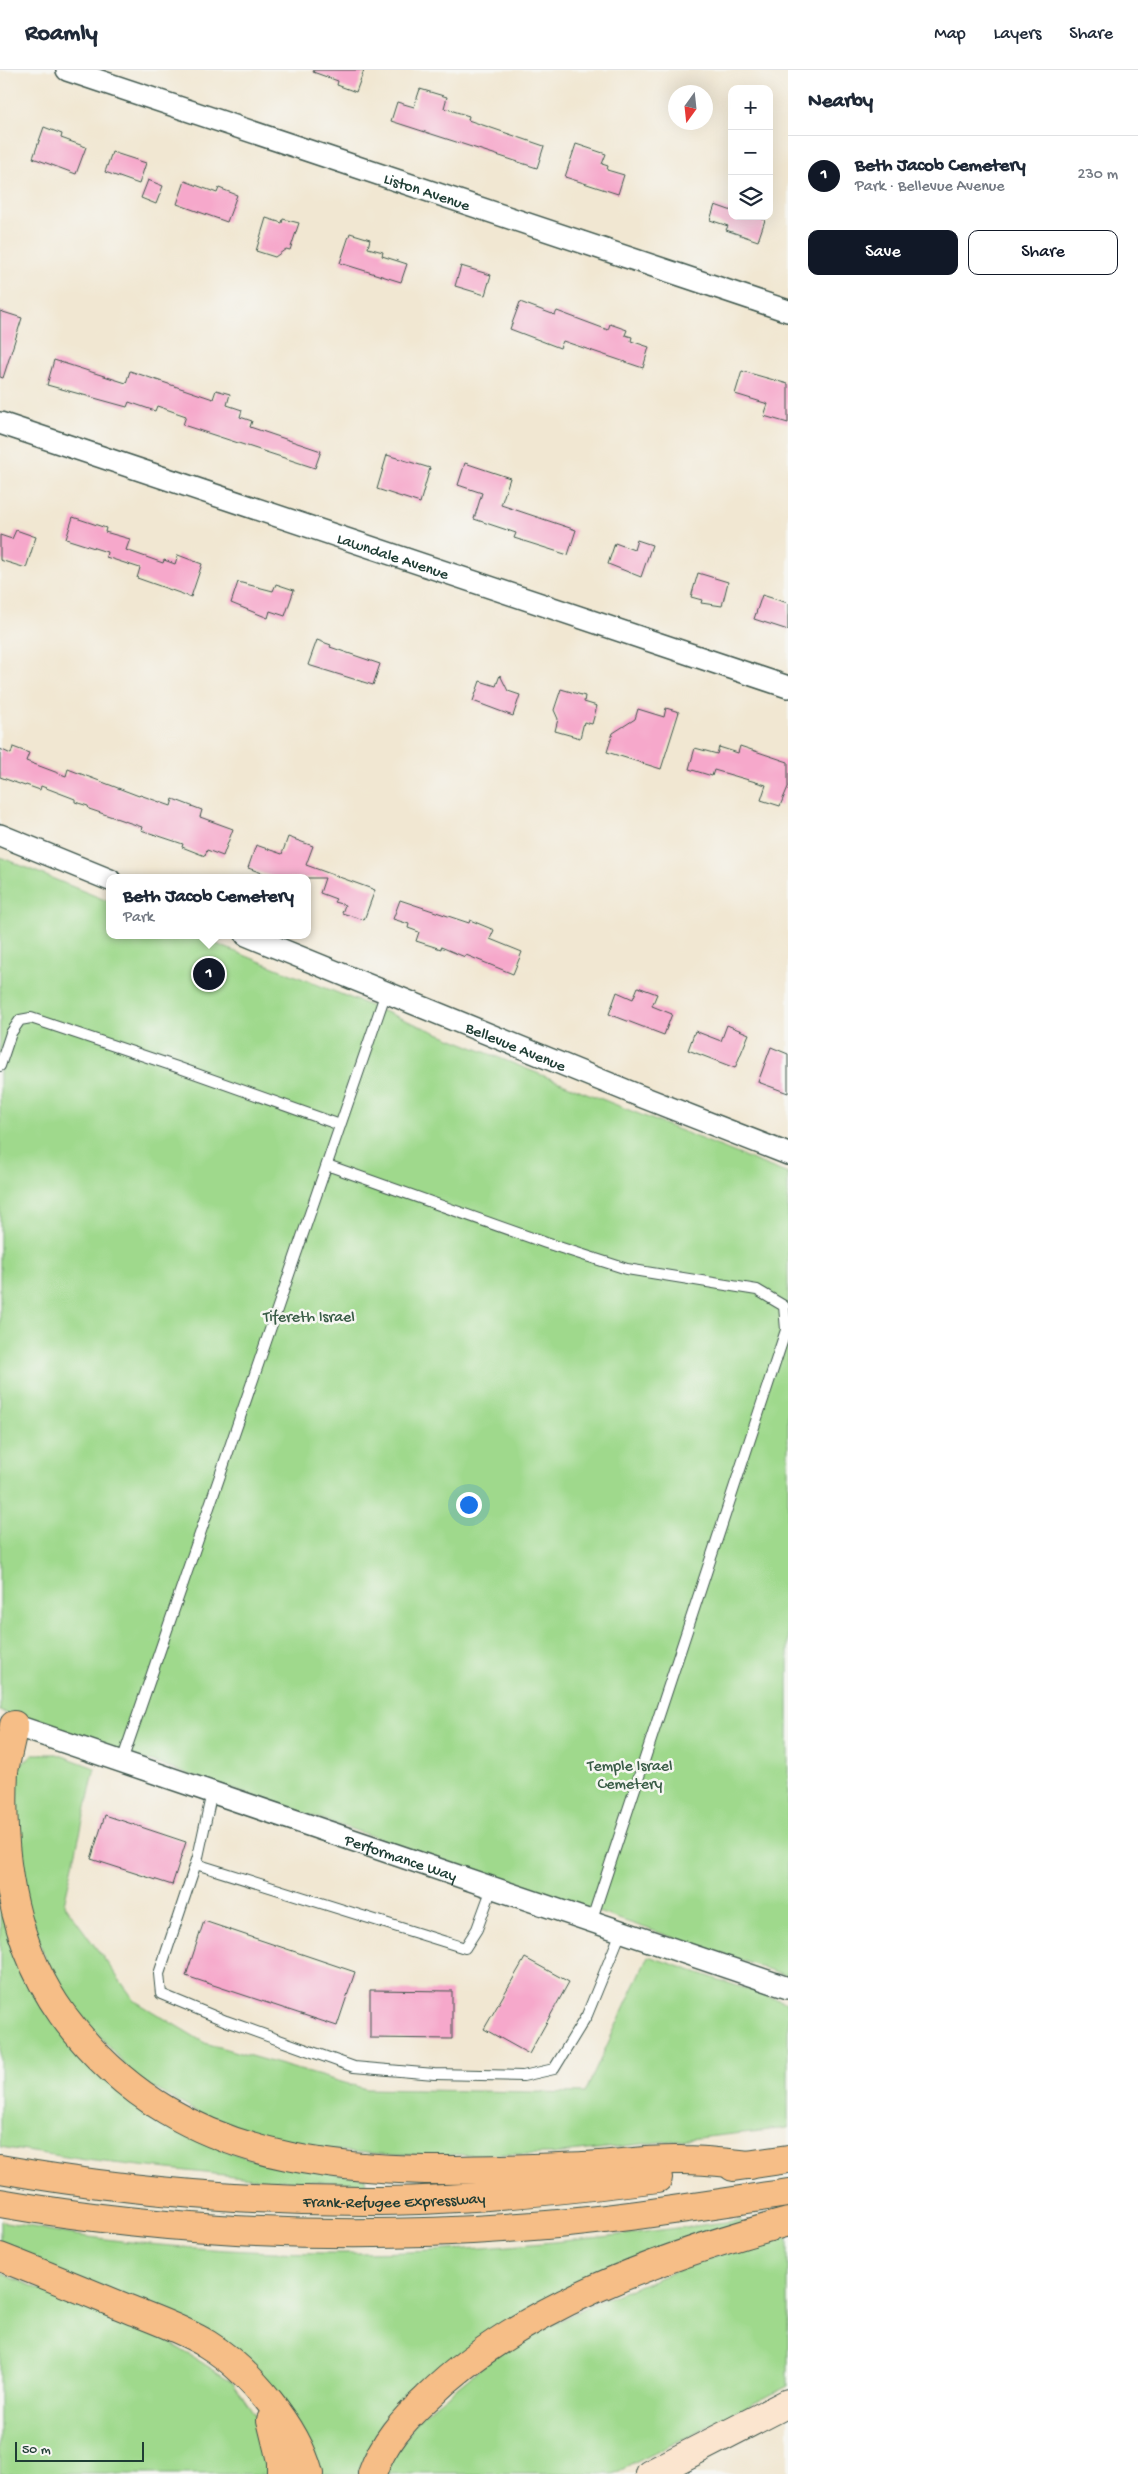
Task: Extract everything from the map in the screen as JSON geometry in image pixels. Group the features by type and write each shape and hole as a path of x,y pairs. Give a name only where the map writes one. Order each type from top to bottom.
{"highway":[{"path":"14,1724 4,1770 1,1814 5,1876 14,1917 45,1989 76,2032 96,2056 128,2085 154,2103 181,2119 247,2147 281,2156 331,2165 492,2170 680,2160 750,2165"},
{"name":"Frank-Refugee Expressway","path":"0,2169 95,2184 164,2191 253,2198 380,2201 564,2190 788,2159"},
{"name":"Frank-Refugee Expressway","path":"0,2203 154,2224 297,2234 389,2234 520,2228 624,2217 788,2193"},
{"path":"372,2474 387,2443 400,2424 450,2375 482,2350 517,2329 592,2291 666,2259 728,2238 788,2222"},
{"path":"0,2257 172,2327 207,2344 251,2379 265,2396 284,2422 308,2474"},
{"path":"265,2396 281,2461 281,2474"}],"main road":[{"path":"650,2474 788,2403"}],"street":[{"name":"Liston Avenue","path":"67,70 788,312"},
{"name":"Lawndale Avenue","path":"0,423 788,687"},
{"path":"0,835 106,878"},
{"name":"Bellevue Avenue","path":"256,939 628,1091 788,1154"},
{"name":"Performance Way","path":"14,1724 788,1988"}],"lane":[{"path":"122,1761 386,992"},
{"path":"0,1066 11,1033 20,1020 31,1018 340,1125"},
{"path":"327,1165 546,1243 627,1269 757,1290 784,1306 786,1330 590,1922"},
{"path":"212,1792 196,1864 159,1974 161,1994 226,2021 354,2067 434,2074 523,2076 554,2069 588,2015 621,1932"},
{"path":"196,1864 465,1948 477,1929 492,1888"}],"green space":[{"name":"Tifereth Israel","path":"0,857 106,900 106,939 204,939 788,1174 788,1976 0,1711"},
{"path":"33,1754 57,1754 95,1768 64,1904 135,2001 205,2043 366,2089 585,2093 648,1956 788,2003 788,2128 552,2154 393,2155 306,2148 238,2135 138,2079 56,1987 21,1893 12,1788 17,1769"},
{"path":"0,1887 27,1974 207,2144 259,2162 365,2178 366,2183 270,2180 86,2160 0,2147"},
{"path":"741,2220 742,2225 476,2344 421,2385 389,2417 366,2454 358,2474 318,2474 260,2378 0,2249 0,2221 78,2235 156,2245 259,2252 361,2253 457,2250 504,2246"},
{"path":"788,2237 788,2386 613,2474 385,2474 388,2465 419,2418 500,2352 592,2304 715,2256"},
{"path":"0,2273 164,2339 233,2382 258,2419 270,2474 0,2474"}],"building":[{"path":"314,70 364,70 356,92 337,85 338,81 313,72"},
{"path":"420,89 447,97 444,108 469,116 468,120 544,146 537,168 391,121 397,102 414,107"},
{"path":"44,127 62,134 61,138 86,147 76,174 33,158"},
{"path":"576,144 606,154 602,164 608,166 607,170 624,175 618,194 565,177"},
{"path":"112,152 146,163 139,184 105,172"},
{"path":"148,180 163,186 156,204 141,198"},
{"path":"185,181 217,193 219,188 237,195 227,222 177,204"},
{"path":"715,205 728,210 728,220 765,220 758,241 726,230 728,226 710,220"},
{"path":"266,218 282,223 283,219 299,223 290,250 286,249 275,257 256,251"},
{"path":"350,233 370,239 368,248 383,252 382,256 407,264 401,282 340,263"},
{"path":"461,266 491,275 485,295 455,286"},
{"path":"520,302 555,315 557,311 608,330 610,324 627,330 625,335 632,337 631,341 649,347 643,368 563,341 560,348 510,329"},
{"path":"0,311 22,318 3,378 0,377"},
{"path":"54,360 126,383 130,371 213,399 216,390 230,394 227,405 242,410 240,417 252,421 250,427 321,451 315,468 183,425 186,416 157,406 155,411 129,402 127,407 47,385"},
{"path":"742,371 788,384 788,423 764,416 768,404 735,394"},
{"path":"387,455 430,468 420,503 377,489"},
{"path":"465,463 510,478 501,505 576,530 568,555 514,538 516,533 474,519 482,493 458,485"},
{"path":"73,517 106,528 105,532 130,539 126,550 163,563 164,560 175,564 178,555 202,564 191,597 137,578 140,568 106,557 107,552 66,539"},
{"path":"16,530 36,537 26,568 0,560 0,535 12,539"},
{"path":"637,540 652,545 641,577 608,564 615,543 634,550"},
{"path":"698,573 728,582 722,606 701,603 702,600 691,597"},
{"path":"238,582 273,591 276,584 294,590 285,616 270,611 268,618 231,603"},
{"path":"762,595 788,603 788,630 754,619"},
{"path":"317,640 331,645 330,647 380,664 373,685 308,665"},
{"path":"500,675 508,691 520,695 513,716 473,701 480,681 496,686"},
{"path":"561,689 585,696 584,702 597,706 592,724 584,722 580,738 555,731 558,719 554,710"},
{"path":"666,708 679,712 661,769 607,752 613,733 635,719 638,709 664,717"},
{"path":"740,746 788,762 788,787 780,806 761,800 766,785 714,770 712,776 689,769 695,748 717,754 719,747 738,753"},
{"path":"13,747 29,753 26,761 66,776 68,769 171,806 173,799 202,810 200,817 233,829 223,856 207,850 205,856 182,847 183,844 141,830 142,827 89,809 88,806 75,802 75,799 41,786 40,790 0,777 0,749 11,754"},
{"path":"288,837 313,846 306,865 375,890 364,920 342,913 345,905 334,902 336,899 320,893 325,878 311,878 311,874 265,874 248,868 256,845 282,854"},
{"path":"400,900 469,923 470,920 494,930 490,939 522,952 513,974 466,955 465,957 441,947 441,949 416,941 419,932 408,928 409,924 393,919"},
{"path":"638,987 657,994 652,1006 672,1014 664,1035 609,1014 617,992 633,999"},
{"path":"727,1025 749,1034 735,1068 688,1050 695,1031 721,1041"},
{"path":"771,1047 788,1054 788,1093 758,1082"},
{"path":"105,1815 186,1842 172,1885 91,1859"},
{"path":"204,1921 355,1972 337,2026 186,1976"},
{"path":"525,1958 569,1982 529,2054 484,2029"},
{"path":"370,1990 452,1991 452,2039 370,2038"}],"place":[{"name":"Beth Jacob Cemetery","path":"209,974"}],"park label":[{"name":"Temple Israel Cemetery","path":"630,1773"}]}
